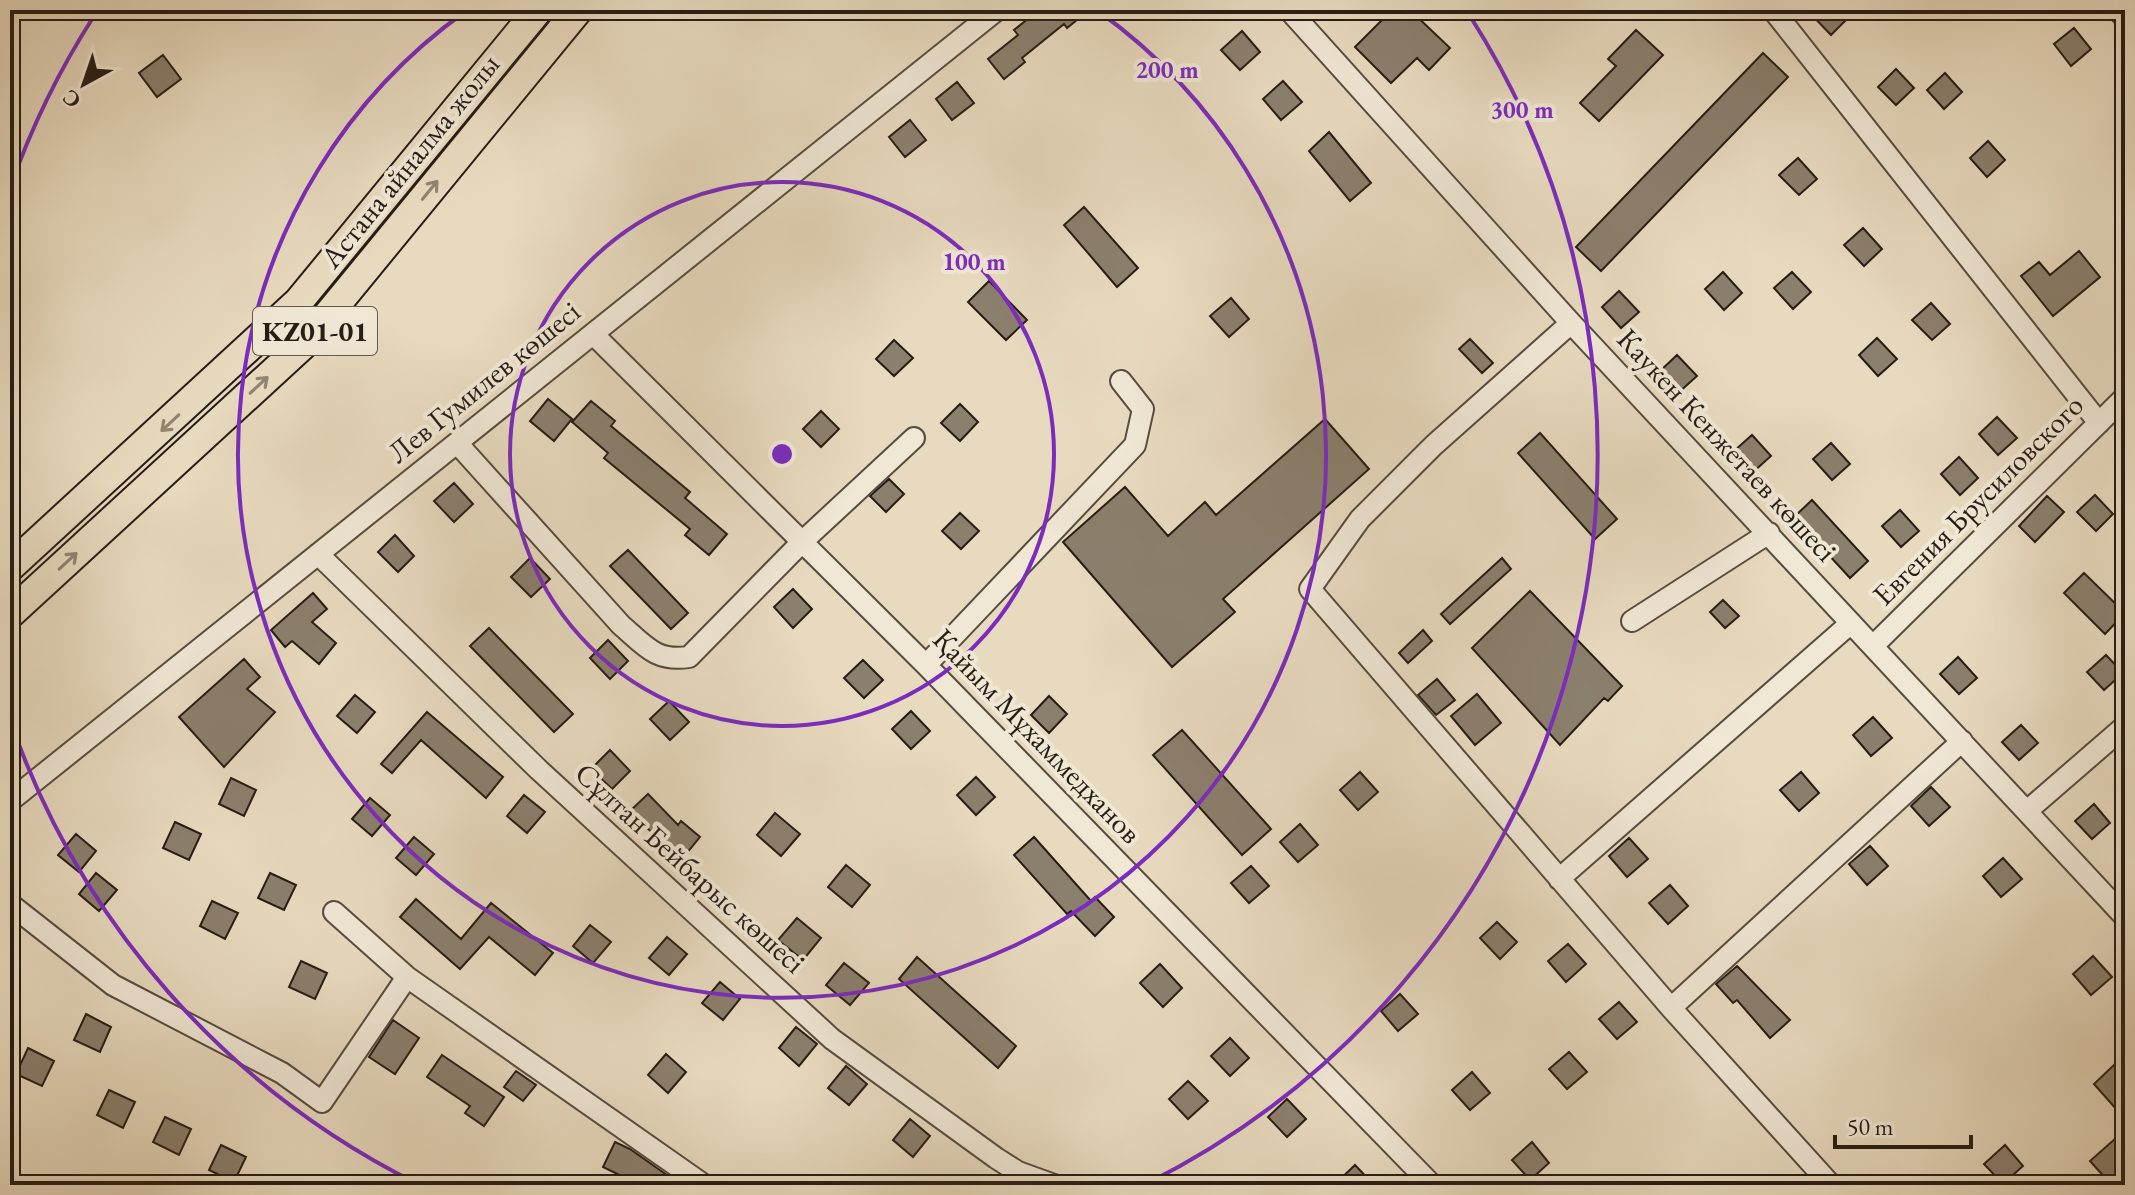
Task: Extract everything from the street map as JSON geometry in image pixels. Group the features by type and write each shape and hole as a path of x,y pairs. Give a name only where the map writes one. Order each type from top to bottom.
{"highway":[{"name":"Астана айналма жолы","path":"10,567 299,301 538,10"},
{"name":"Астана айналма жолы","path":"10,614 304,344 578,10"}],"street":[{"name":"Лев Гумилев көшесі","path":"10,801 997,10"},
{"name":"Каукен Кенжетаев көшесі","path":"1289,10 1571,323 2125,917"},
{"path":"1773,10 2099,423"},
{"path":"2118,10 2125,18"},
{"path":"1571,323 1434,445 1360,519 1310,589 1671,1008 1831,1185"},
{"name":"Қайым Мұхаммедханов","path":"593,334 926,665 1432,1185"},
{"path":"926,665 1135,445 1143,409 1121,381"},
{"name":"Евгения Брусиловского","path":"1873,646 2125,397"},
{"path":"457,443 621,625 645,646 669,660 689,657 803,541 914,438"},
{"path":"1632,621 1769,533"},
{"name":"Сұлтан Бейбарыс көшесі","path":"318,554 539,770 832,1039 996,1158 1018,1172 1054,1185"},
{"path":"1559,879 1851,623"},
{"path":"2027,811 2125,726"},
{"path":"1671,1008 1962,741"},
{"path":"10,904 113,985 282,1073 322,1102 407,977"},
{"path":"334,912 407,977 704,1185"}],"building":[{"path":"1039,10 1089,10 1067,28 1064,24 1022,58 1025,62 1004,79 988,59 1018,35 1014,30"},
{"path":"1392,10 1410,10 1450,48 1429,70 1417,58 1391,83 1355,47"},
{"path":"1807,10 1842,10 1849,17 1831,35"},
{"path":"2074,28 2091,49 2071,66 2054,44"},
{"path":"1636,30 1663,55 1599,121 1580,103 1616,66 1608,59"},
{"path":"1242,31 1260,52 1240,70 1221,50"},
{"path":"1763,53 1788,77 1601,271 1576,247"},
{"path":"163,55 181,79 157,97 139,73"},
{"path":"1896,69 1914,88 1896,105 1878,87"},
{"path":"1945,73 1962,92 1944,109 1927,90"},
{"path":"1283,81 1302,102 1281,120 1263,99"},
{"path":"957,82 974,103 952,120 936,99"},
{"path":"910,120 926,140 905,157 889,137"},
{"path":"1329,132 1371,183 1350,201 1309,151"},
{"path":"1988,141 2005,160 1987,177 1970,158"},
{"path":"1798,158 1817,179 1799,195 1779,175"},
{"path":"1084,207 1138,268 1117,287 1064,225"},
{"path":"1863,228 1882,249 1864,266 1844,245"},
{"path":"2079,251 2100,277 2053,316 2021,276 2039,262 2050,275"},
{"path":"1723,272 1742,293 1724,310 1705,289"},
{"path":"1792,272 1811,292 1793,309 1774,288"},
{"path":"989,281 1027,320 1006,340 968,302"},
{"path":"1619,291 1639,312 1621,328 1602,307"},
{"path":"1231,298 1249,319 1229,337 1210,316"},
{"path":"1931,303 1950,324 1932,340 1912,320"},
{"path":"1877,338 1897,359 1878,376 1859,355"},
{"path":"1470,339 1493,363 1482,373 1459,349"},
{"path":"894,340 913,358 894,376 876,359"},
{"path":"1677,355 1697,376 1678,393 1659,372"},
{"path":"548,399 572,419 554,441 530,421"},
{"path":"591,401 615,421 611,426 690,492 685,498 727,534 709,555 685,535 690,529 604,458 608,453 572,422"},
{"path":"960,404 978,422 960,441 941,423"},
{"path":"821,411 839,429 821,447 803,429"},
{"path":"1997,417 2017,438 1998,455 1979,434"},
{"path":"1325,419 1369,469 1223,599 1235,612 1172,667 1063,542 1125,487 1168,536 1205,502 1216,515"},
{"path":"1540,433 1617,519 1595,539 1518,453"},
{"path":"1752,435 1771,456 1753,472 1734,451"},
{"path":"1831,443 1850,464 1832,480 1813,459"},
{"path":"1959,457 1978,478 1960,495 1941,474"},
{"path":"889,479 904,494 886,512 870,496"},
{"path":"454,483 473,504 454,522 434,501"},
{"path":"2095,495 2113,514 2096,531 2077,512"},
{"path":"2047,496 2064,512 2035,542 2019,526"},
{"path":"1812,500 1868,561 1850,578 1794,517"},
{"path":"1900,510 1919,531 1901,547 1882,526"},
{"path":"960,513 979,531 961,549 942,531"},
{"path":"395,535 414,556 398,572 378,552"},
{"path":"628,550 688,613 671,629 610,566"},
{"path":"530,558 550,579 531,597 511,577"},
{"path":"1502,558 1511,569 1450,624 1441,614"},
{"path":"2084,573 2125,613 2105,634 2064,593"},
{"path":"793,589 812,609 793,628 774,607"},
{"path":"1530,591 1622,686 1608,701 1604,698 1560,745 1472,648"},
{"path":"313,593 327,609 312,622 336,643 319,664 292,641 285,647 271,630"},
{"path":"1723,600 1739,616 1725,628 1710,612"},
{"path":"489,628 573,714 554,732 470,646"},
{"path":"1423,630 1432,641 1408,663 1399,653"},
{"path":"608,640 628,661 610,679 590,658"},
{"path":"2106,655 2123,673 2104,690 2087,672"},
{"path":"1958,657 1977,678 1959,694 1940,674"},
{"path":"244,659 260,677 247,689 275,712 224,767 179,717"},
{"path":"863,660 883,680 864,698 844,678"},
{"path":"1437,679 1455,700 1436,715 1418,695"},
{"path":"1477,694 1501,723 1475,745 1451,716"},
{"path":"355,695 375,712 357,733 337,716"},
{"path":"1049,696 1067,714 1049,733 1031,715"},
{"path":"669,701 689,722 670,740 650,719"},
{"path":"911,711 930,731 911,749 892,729"},
{"path":"427,712 503,777 486,798 421,740 392,773 381,764"},
{"path":"1873,717 1892,738 1871,756 1853,735"},
{"path":"2021,725 2038,743 2019,760 2002,742"},
{"path":"1182,730 1271,829 1242,855 1153,755"},
{"path":"610,750 630,771 612,789 591,769"},
{"path":"1360,772 1378,792 1358,810 1340,790"},
{"path":"1801,772 1819,793 1799,811 1780,790"},
{"path":"976,777 995,797 976,815 957,795"},
{"path":"231,778 256,790 244,816 219,804"},
{"path":"1931,787 1950,807 1929,826 1911,806"},
{"path":"648,794 678,825 681,821 700,837 682,859 629,812"},
{"path":"524,795 545,812 527,833 507,816"},
{"path":"370,798 390,815 372,836 352,819"},
{"path":"2094,804 2110,823 2092,839 2075,821"},
{"path":"775,813 800,834 781,856 757,835"},
{"path":"175,822 201,834 189,860 163,848"},
{"path":"1300,824 1318,845 1298,862 1280,842"},
{"path":"76,834 96,851 79,872 58,855"},
{"path":"414,837 434,854 416,875 396,858"},
{"path":"1034,837 1091,901 1095,897 1114,917 1095,936 1071,911 1067,914 1014,855"},
{"path":"1629,838 1648,859 1627,877 1609,856"},
{"path":"1870,846 1888,866 1867,885 1849,864"},
{"path":"2003,858 2022,879 2001,897 1983,876"},
{"path":"846,865 870,885 852,907 828,887"},
{"path":"1251,866 1269,886 1249,903 1231,883"},
{"path":"96,873 117,890 99,911 79,894"},
{"path":"270,873 296,885 284,910 258,898"},
{"path":"1670,885 1688,906 1668,924 1649,903"},
{"path":"416,899 461,939 491,903 553,953 535,975 489,937 460,969 400,917"},
{"path":"212,901 238,913 225,939 200,926"},
{"path":"797,918 821,938 803,960 778,940"},
{"path":"1497,922 1517,942 1500,959 1480,938"},
{"path":"590,925 611,942 593,963 573,946"},
{"path":"667,937 687,954 669,975 649,958"},
{"path":"1568,944 1586,964 1566,982 1548,961"},
{"path":"2093,956 2112,977 2091,995 2073,974"},
{"path":"917,957 1016,1046 998,1068 899,979"},
{"path":"301,961 327,973 315,999 289,987"},
{"path":"844,963 869,983 850,1005 826,985"},
{"path":"1160,964 1182,988 1163,1007 1140,983"},
{"path":"1737,966 1790,1020 1770,1038 1737,1000 1733,1003 1716,984"},
{"path":"720,982 740,999 723,1020 702,1003"},
{"path":"1400,994 1418,1014 1398,1031 1381,1011"},
{"path":"1619,1002 1637,1022 1617,1039 1599,1019"},
{"path":"86,1014 111,1027 100,1052 74,1040"},
{"path":"393,1020 419,1038 395,1074 369,1057"},
{"path":"796,1027 817,1044 799,1066 779,1048"},
{"path":"1230,1038 1249,1058 1230,1076 1211,1056"},
{"path":"28,1048 54,1061 42,1086 16,1074"},
{"path":"1569,1052 1587,1072 1567,1089 1549,1069"},
{"path":"666,1054 686,1072 668,1093 648,1075"},
{"path":"442,1055 504,1097 484,1126 465,1113 470,1106 427,1077"},
{"path":"2114,1065 2125,1077 2125,1119 2094,1084"},
{"path":"846,1066 867,1084 849,1105 828,1088"},
{"path":"516,1071 536,1085 523,1101 504,1087"},
{"path":"1472,1072 1490,1093 1470,1110 1452,1090"},
{"path":"1188,1081 1208,1101 1188,1119 1169,1099"},
{"path":"109,1090 135,1102 123,1128 97,1115"},
{"path":"1287,1099 1306,1119 1287,1137 1268,1117"},
{"path":"165,1117 191,1129 179,1155 153,1142"},
{"path":"910,1119 930,1136 913,1157 893,1140"},
{"path":"2125,1130 2125,1166 2108,1181 2090,1161"},
{"path":"615,1142 681,1185 640,1185 603,1167"},
{"path":"1532,1142 1549,1163 1530,1180 1512,1160"},
{"path":"221,1145 246,1157 234,1182 209,1170"},
{"path":"2005,1145 2023,1166 2003,1184 1984,1164"},
{"path":"1355,1165 1374,1185 1334,1185"}]}
